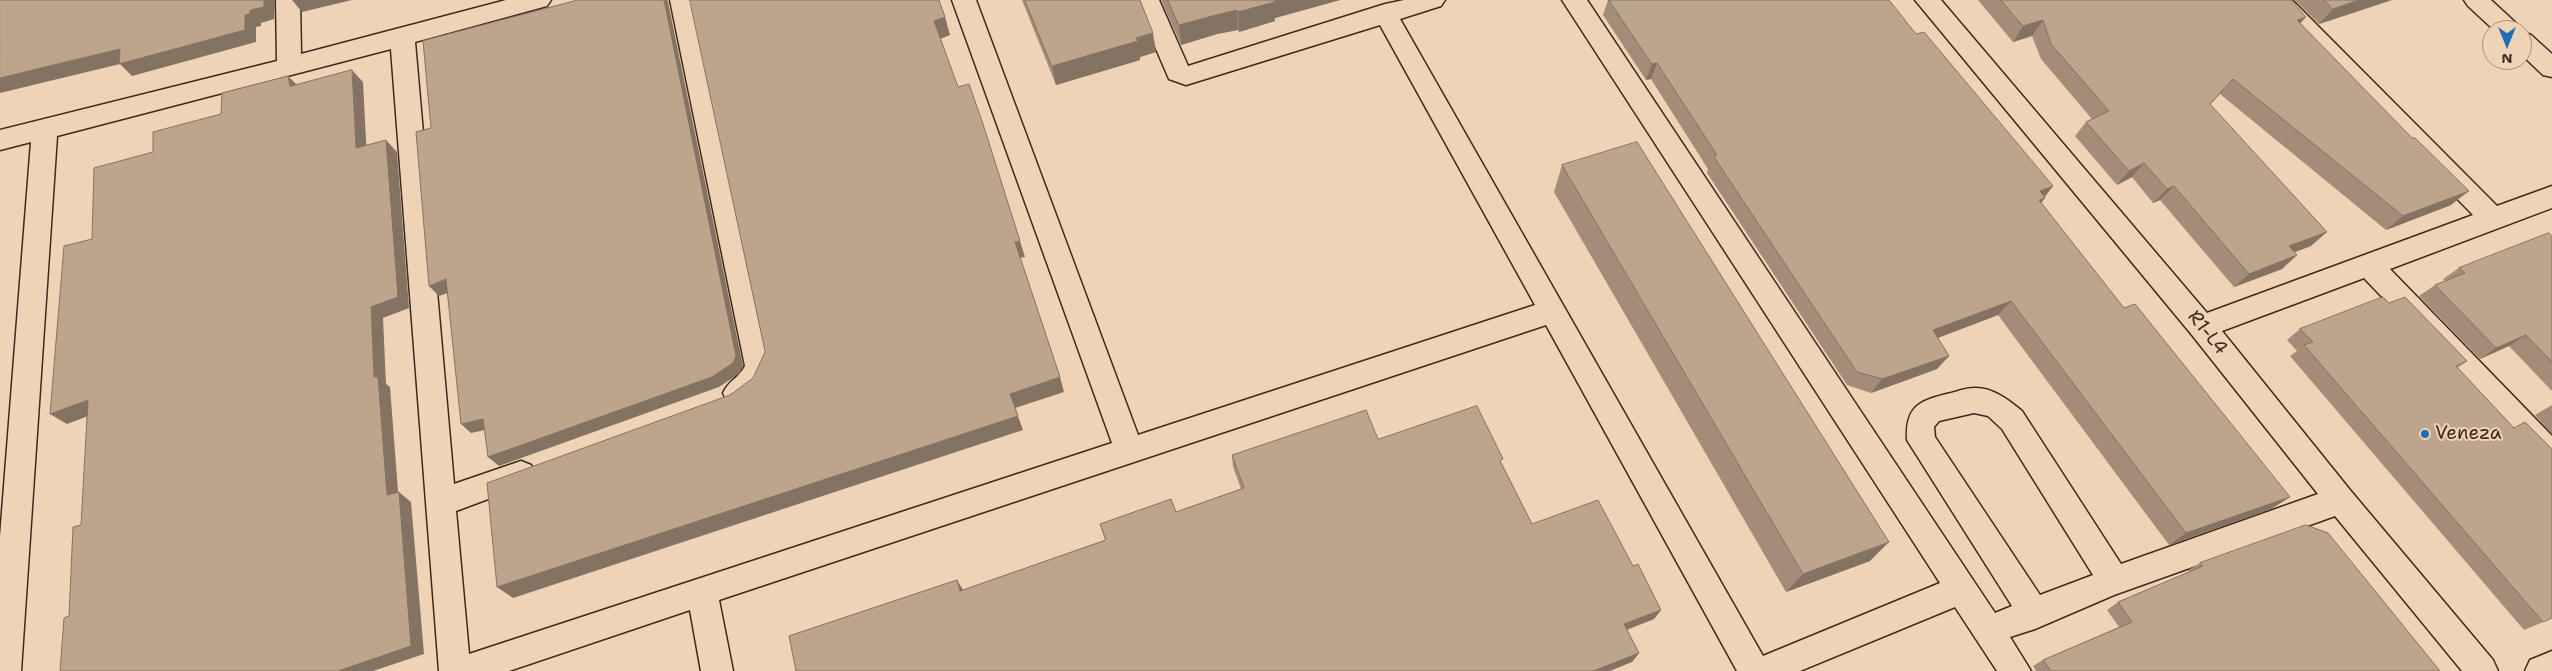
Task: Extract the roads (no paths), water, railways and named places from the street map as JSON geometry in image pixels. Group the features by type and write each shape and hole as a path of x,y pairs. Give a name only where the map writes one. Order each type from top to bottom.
{"street":[{"path":"288,0 289,67"},
{"path":"0,140 402,37 478,8 539,0"},
{"path":"682,0 759,366 750,384 730,398 712,405"},
{"path":"964,0 1129,450"},
{"path":"1147,0 1178,72 1186,76 1433,0"},
{"path":"1574,0 1990,630 2015,671"},
{"name":"R1-L4","path":"1927,0 2202,327 2340,500 2482,671"},
{"path":"2277,0 2492,218"},
{"path":"2476,0 2498,20"},
{"path":"1385,14 1550,312 1754,671"},
{"path":"402,37 455,671"},
{"path":"2532,50 2552,68"},
{"path":"5,671 46,128"},
{"path":"2202,327 2552,197"},
{"path":"2369,265 2552,456"},
{"path":"464,671 702,590 1550,312"},
{"path":"2034,614 1921,440 1920,424 1930,411 1974,400 1996,406 2012,420 2114,581"},
{"path":"440,503 543,466"},
{"path":"1990,630 2114,581 2340,500"},
{"path":"1762,671 1962,589"},
{"path":"702,590 717,671"},
{"path":"2541,671 2552,666"}],"place":[{"name":"Veneza","path":"2425,434"}]}
